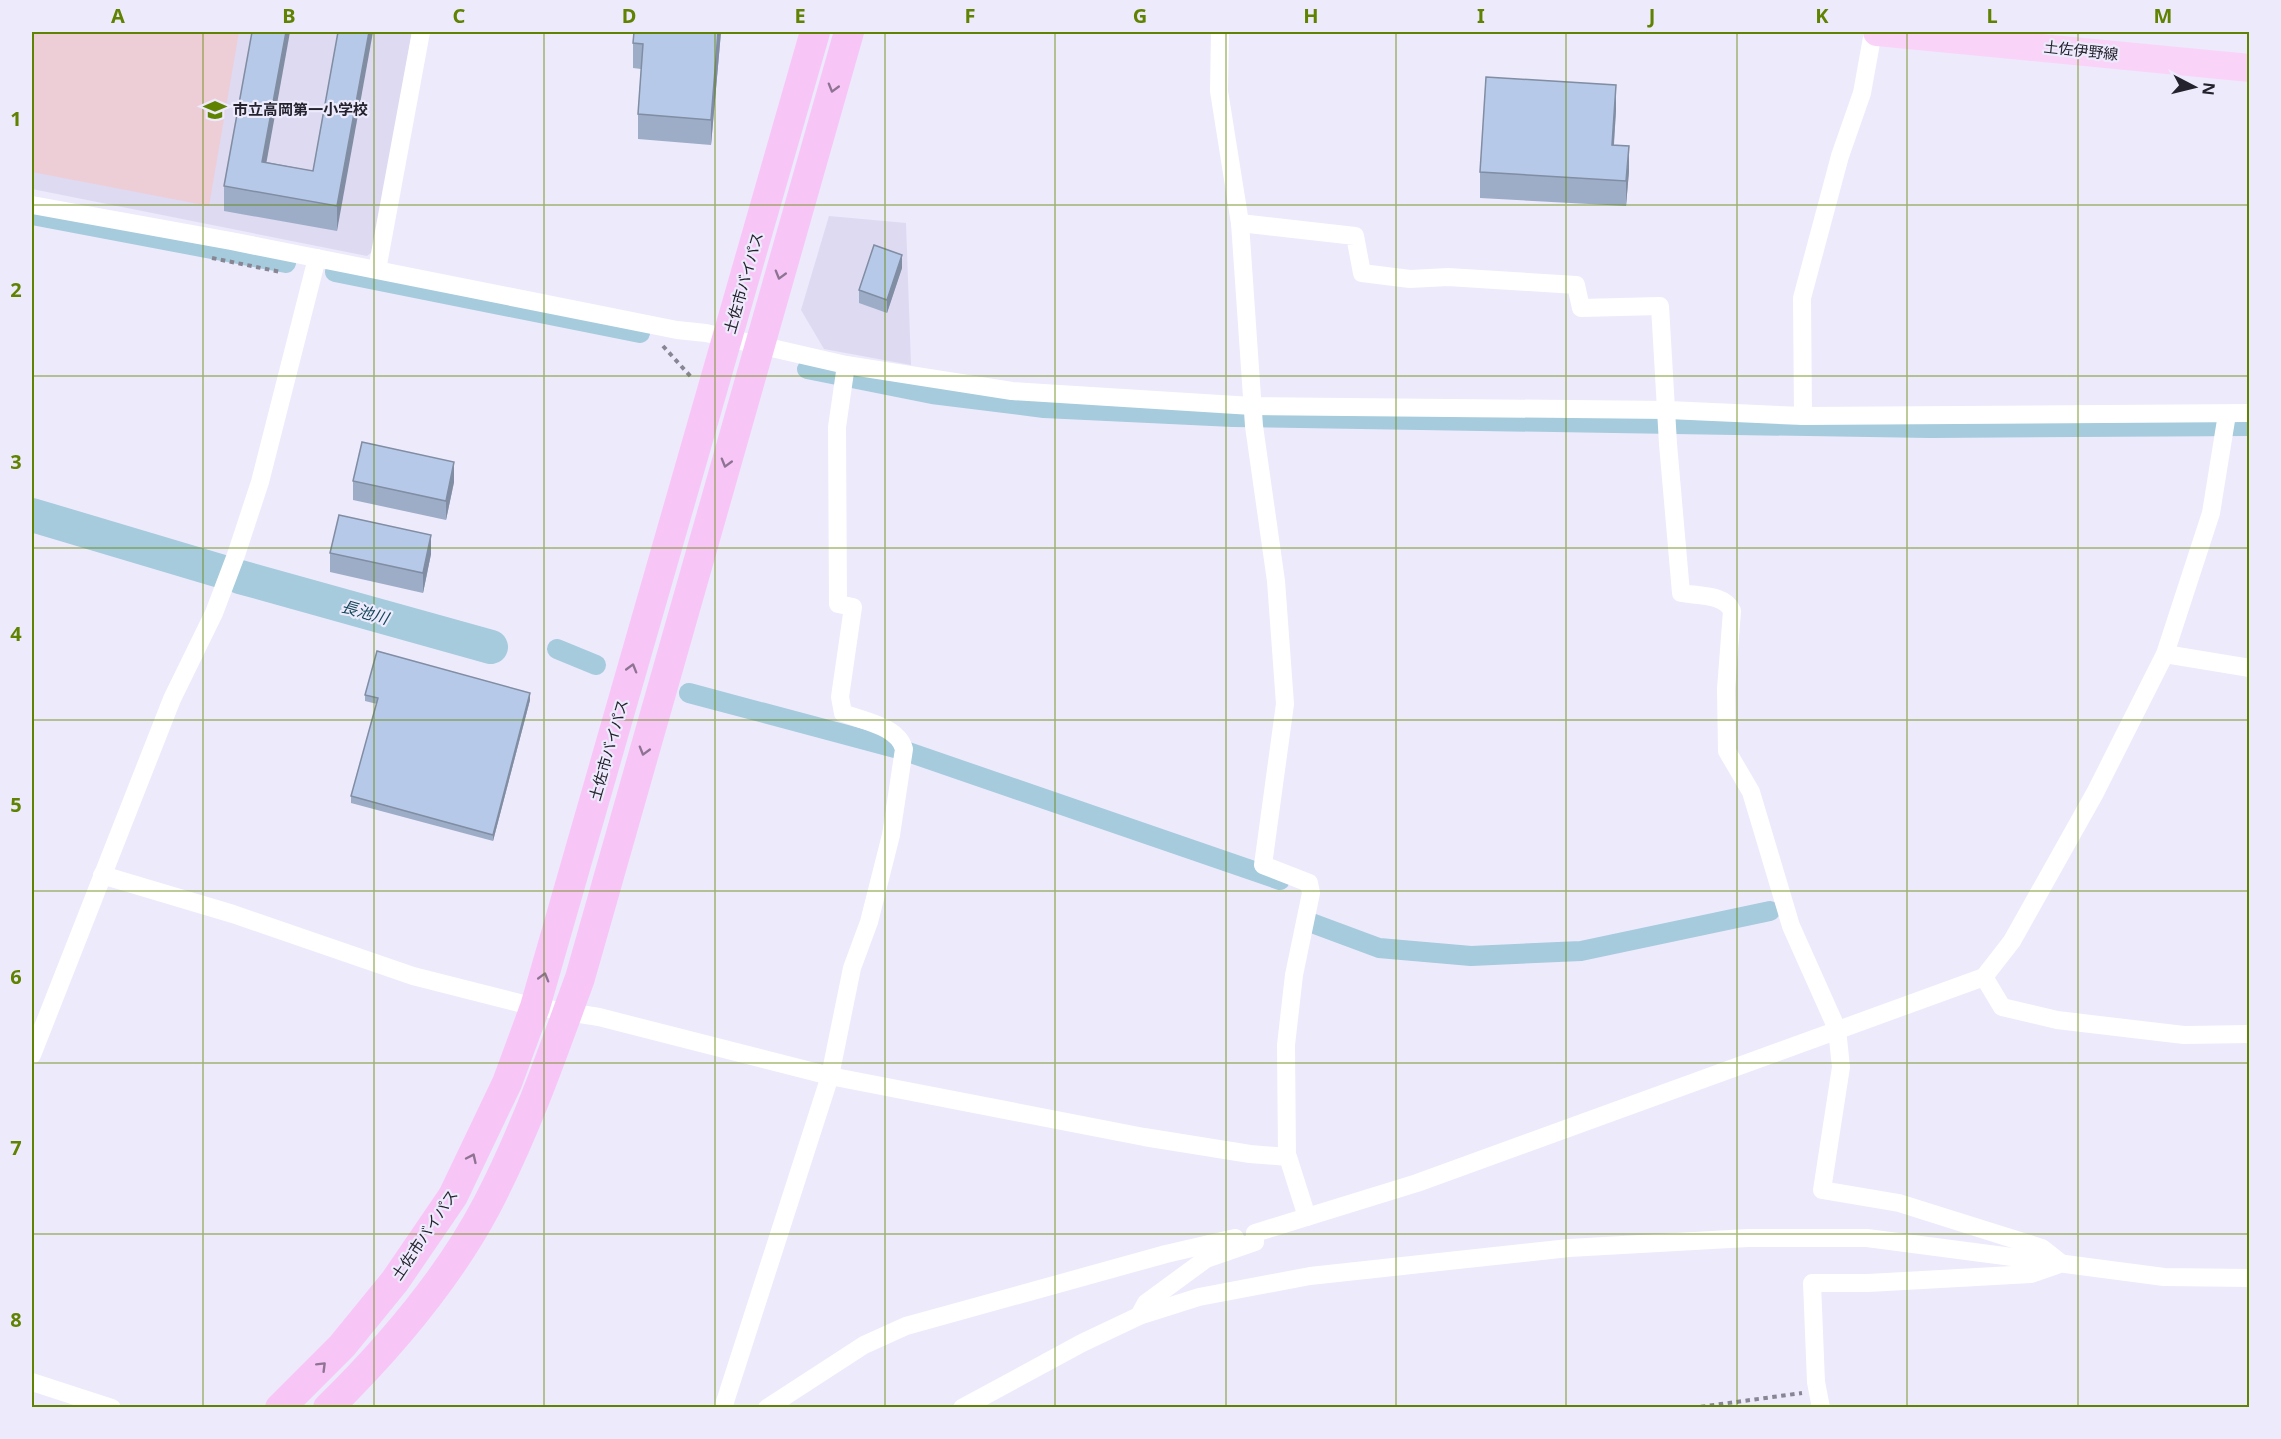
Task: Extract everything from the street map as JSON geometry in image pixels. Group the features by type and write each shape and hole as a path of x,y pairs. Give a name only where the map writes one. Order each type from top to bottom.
{"highway":[{"name":"土佐市バイパス","path":"280,1407 342,1346 395,1281 453,1196 507,1083 535,1007 815,32"},
{"path":"328,1407 366,1370 429,1297 487,1206 538,1094 580,978 849,32"}],"main road":[{"name":"土佐伊野線","path":"1875,32 2250,68"}],"street":[{"path":"377,270 422,32"},
{"path":"1220,32 1219,92 1240,223 1253,413 1276,581 1285,704 1263,865 1309,883 1311,892 1294,975 1286,1045 1287,1157 1308,1217"},
{"path":"1803,416 1802,298 1840,156 1862,93 1875,32"},
{"path":"32,205 728,338 759,345 845,374 1012,391 1253,413 1668,418 2227,417 2250,413"},
{"path":"1240,223 1355,236 1362,273 1410,279 1448,277 1576,285 1581,308 1660,306 1681,593 1722,600 1729,604 1732,611 1726,688 1727,752 1751,792 1791,926 1837,1029 1841,1067 1830,1152 1822,1190 1899,1203 2042,1248 2061,1263"},
{"path":"32,1055 172,699 214,613 237,555 260,482 317,258"},
{"path":"723,1407 830,1076 852,968 869,922 891,835 904,749 898,737 889,730 843,714 840,697 853,607 838,604 837,427 845,374"},
{"path":"767,1407 864,1345 906,1326 1166,1254 1255,1233 1438,1175 1984,977 2012,941 2095,794 2165,654 2211,513 2227,417"},
{"path":"2165,654 2250,668"},
{"path":"102,875 233,914 412,976 535,1007 568,1010 830,1076 1144,1137 1250,1155 1287,1157"},
{"path":"1984,977 2002,1007 2057,1020 2184,1035 2250,1034"},
{"path":"1139,1316 1146,1303 1206,1259 1255,1242 1255,1233"},
{"path":"962,1407 1082,1343 1139,1316 1199,1297 1310,1276 1581,1247 1748,1238 1867,1238 2164,1277 2250,1278"},
{"path":"1820,1399 1812,1283 1868,1283 2031,1274 2061,1263"},
{"path":"32,1383 112,1407"}],"path":[{"path":"207,257 313,278"},
{"path":"651,344 663,346 692,379"},
{"path":"1692,1407 1820,1399"}],"shaded area":[{"name":"市立高岡第一小学校","path":"32,32 412,32 373,251 367,256 32,189"},
{"path":"32,32 239,32 209,206 32,172"},
{"path":"829,216 906,223 911,365 824,349 801,310"}],"building":[{"path":"252,32 286,32 262,162 313,171 338,32 369,32 337,206 224,186"},
{"path":"634,32 718,32 711,120 638,114 643,44 633,43"},
{"path":"1486,77 1616,85 1612,145 1629,146 1626,181 1480,172"},
{"path":"874,245 902,255 887,300 859,290"},
{"path":"362,442 454,462 446,501 353,481"},
{"path":"339,515 431,535 423,573 330,553"},
{"path":"377,651 530,693 493,835 351,796 378,698 365,695"}],"waterway":[{"path":"32,215 286,263"},
{"path":"335,272 640,333"},
{"path":"807,369 932,394 1044,408 1233,417 1930,428 2250,426"},
{"name":"長池川","path":"32,515 220,571"},
{"name":"長池川","path":"240,577 491,647"},
{"path":"557,649 596,665"},
{"path":"689,693 899,749"},
{"path":"908,752 1280,880"},
{"path":"1309,922 1379,948 1471,956 1581,951 1770,911"}],"place":[{"name":"市立高岡第一小学校","path":"215,110"}]}
